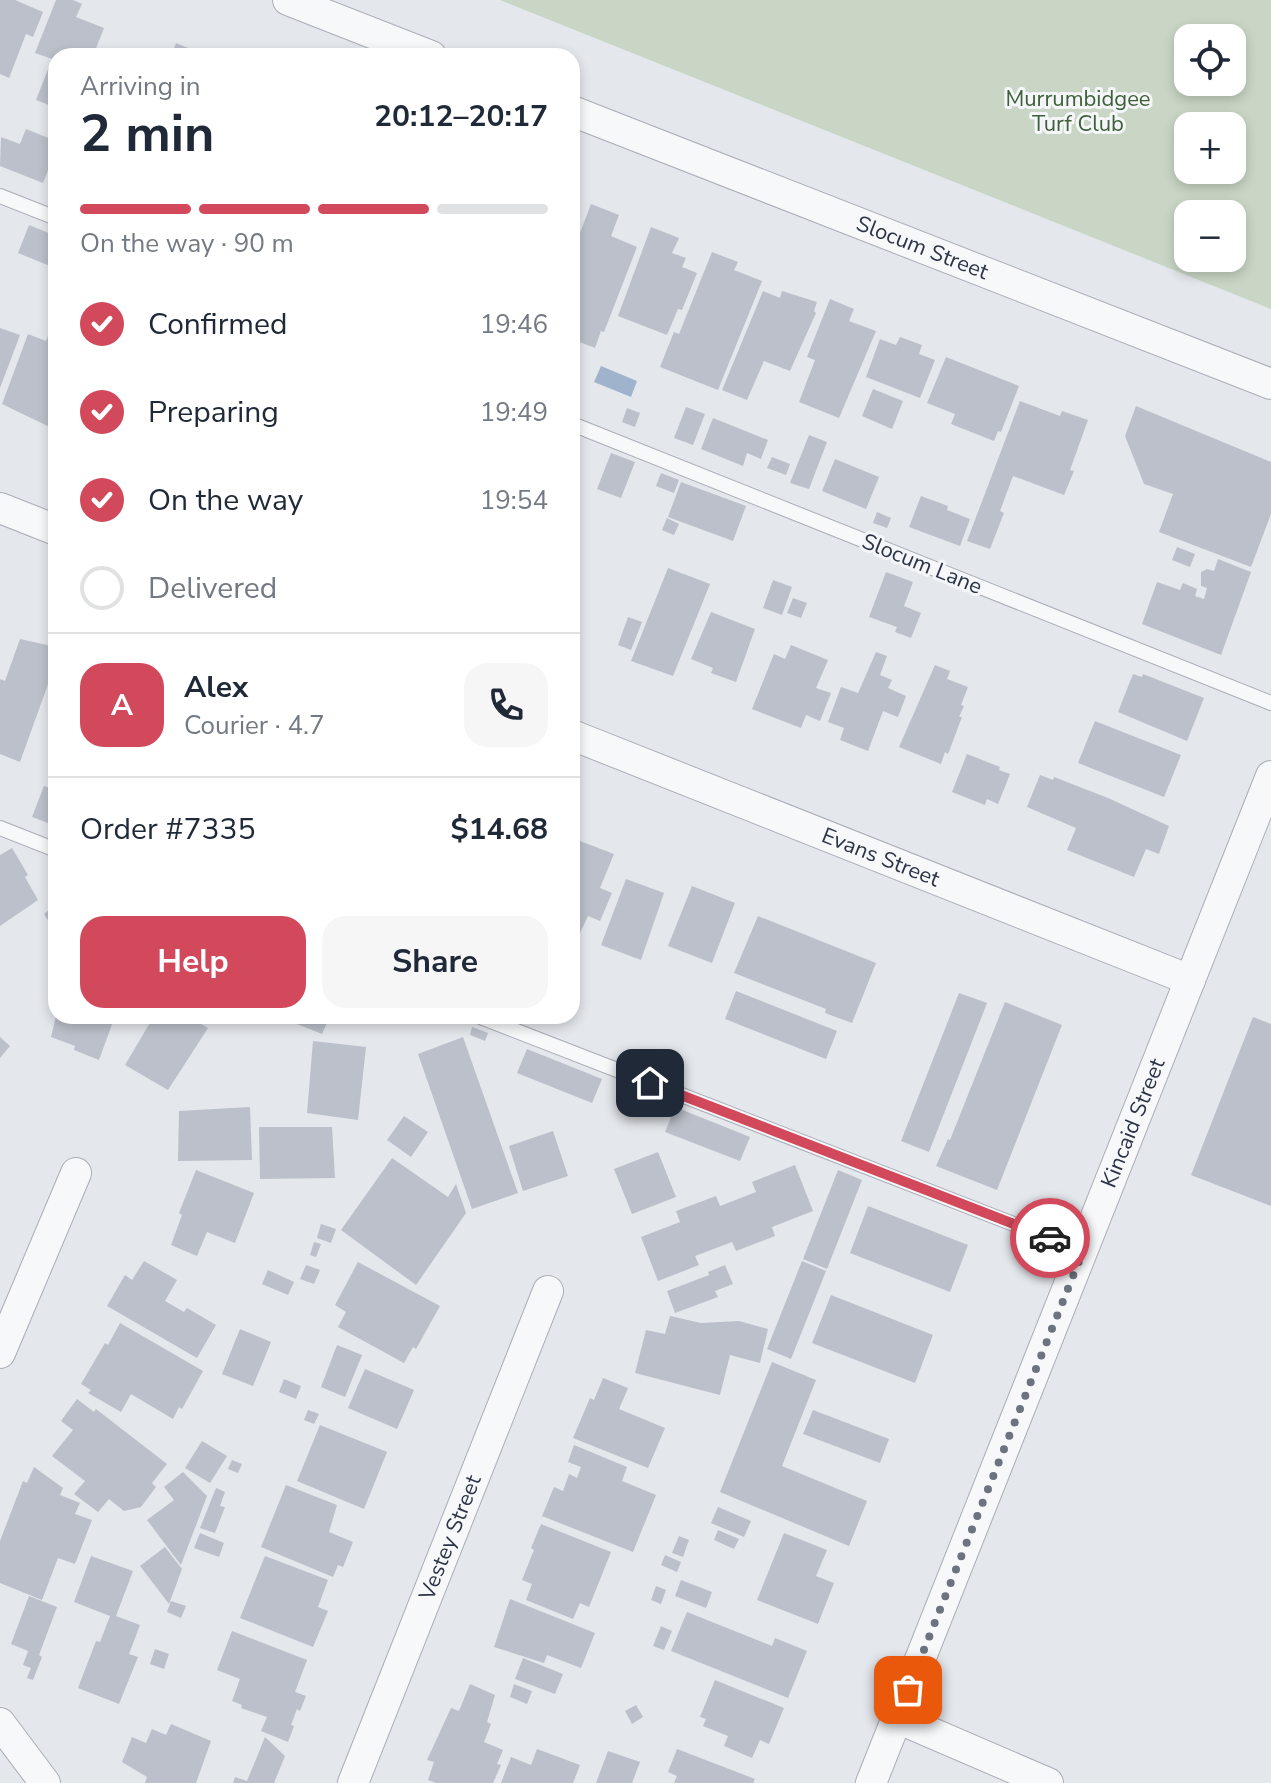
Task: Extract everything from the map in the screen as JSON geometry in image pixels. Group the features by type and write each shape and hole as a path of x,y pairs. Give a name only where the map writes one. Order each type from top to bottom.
{"street":[{"path":"288,0 411,48"},
{"name":"Slocum Street","path":"580,114 1271,384"},
{"path":"0,508 48,527"},
{"name":"Evans Street","path":"580,738 1190,980"},
{"name":"Kincaid Street","path":"871,1783 1190,980 1258,846 1271,776"},
{"path":"0,1353 76,1173"},
{"name":"Vestey Street","path":"353,1783 548,1291"},
{"path":"897,1718 1048,1783"},
{"path":"0,1723 45,1783"}],"lane":[{"path":"0,196 48,215"},
{"name":"Slocum Lane","path":"580,427 1271,703"},
{"path":"0,828 48,847"},
{"path":"499,1024 1083,1251"}],"green space":[{"name":"Murrumbidgee Turf Club","path":"500,0 1271,0 1271,309 1179,272 1246,272 1246,200 1174,200 1174,270"}],"water":[{"path":"601,366 637,381 631,397 594,382"}],"building":[{"path":"0,0 15,0 43,12 33,37 26,34 9,78 0,74"},
{"path":"56,0 73,0 82,4 76,17 104,28 96,48 48,48 48,58 35,53"},
{"path":"48,69 48,105 36,100"},
{"path":"26,129 48,138 48,170 43,183 0,166 1,137 20,144"},
{"path":"591,204 619,215 611,236 637,247 595,348 580,342 580,233"},
{"path":"29,225 48,233 48,265 18,253"},
{"path":"651,227 679,238 672,253 686,258 682,267 697,273 682,310 678,309 667,335 618,316"},
{"path":"712,252 738,262 734,270 762,281 718,390 660,367 674,332 679,334"},
{"path":"763,291 780,298 782,291 817,302 816,313 790,371 764,361 747,400 722,390"},
{"path":"830,299 854,309 849,321 876,331 839,418 799,402 815,360 807,357"},
{"path":"0,328 20,335 0,388"},
{"path":"28,334 46,341 48,336 48,426 2,404"},
{"path":"900,337 922,345 919,354 935,360 920,398 866,377 880,339 896,345"},
{"path":"946,357 1019,386 1001,432 998,431 994,441 951,424 955,414 927,403"},
{"path":"873,389 903,401 892,429 862,416"},
{"path":"1020,401 1060,416 1062,411 1088,420 1064,495 1013,476 1000,511 1004,513 990,549 967,541"},
{"path":"1136,406 1271,462 1271,514 1251,567 1159,532 1173,494 1144,484 1125,436"},
{"path":"686,407 705,414 693,445 674,438"},
{"path":"627,408 640,413 635,427 622,422"},
{"path":"713,418 768,440 761,459 747,453 743,466 701,449"},
{"path":"809,435 827,442 809,489 790,483"},
{"path":"611,453 635,462 621,498 597,489"},
{"path":"772,457 790,464 786,475 767,468"},
{"path":"835,459 879,477 866,509 822,491"},
{"path":"661,473 679,480 674,493 656,486"},
{"path":"681,482 746,506 733,541 668,517"},
{"path":"921,496 948,506 947,510 970,519 960,546 909,527"},
{"path":"877,512 891,518 887,528 873,523"},
{"path":"667,518 679,524 674,535 662,530"},
{"path":"1177,547 1195,554 1190,567 1172,560"},
{"path":"1218,559 1251,572 1221,655 1142,624 1157,582 1180,590 1183,583 1197,589 1195,596 1204,599 1207,588 1201,586 1201,572 1207,569 1214,571"},
{"path":"668,568 710,584 673,676 631,661"},
{"path":"886,572 913,582 904,606 921,613 911,638 895,632 897,627 869,617"},
{"path":"773,580 792,587 782,615 763,608"},
{"path":"793,598 807,603 801,618 787,613"},
{"path":"711,612 755,629 736,682 711,673 713,668 691,659"},
{"path":"628,617 642,622 631,650 618,645"},
{"path":"20,639 48,645 48,684 20,762 0,754 0,679 5,681"},
{"path":"791,645 828,660 816,688 831,693 820,721 806,715 801,728 752,709 774,654 785,659"},
{"path":"876,652 887,656 880,675 892,680 888,688 906,696 898,717 883,711 868,751 840,740 844,728 828,722 841,687 858,693"},
{"path":"935,665 950,671 947,679 968,687 961,705 964,706 959,717 962,717 941,764 899,747"},
{"path":"1133,674 1142,677 1143,674 1204,698 1187,741 1118,712"},
{"path":"1095,721 1181,755 1164,797 1078,763"},
{"path":"967,754 1010,774 998,804 987,799 985,805 952,792"},
{"path":"1040,775 1053,780 1054,777 1108,798 1169,826 1159,854 1146,849 1134,877 1067,850 1076,828 1027,807"},
{"path":"44,786 48,787 48,823 32,817"},
{"path":"580,841 614,854 600,888 612,893 600,921 588,916 580,933"},
{"path":"12,848 38,900 0,926 0,855"},
{"path":"626,879 664,893 641,960 601,945"},
{"path":"692,886 735,903 712,963 668,946"},
{"path":"758,916 876,963 852,1023 825,1013 826,1009 734,973"},
{"path":"736,991 837,1031 826,1059 725,1019"},
{"path":"959,993 987,1003 929,1152 901,1141"},
{"path":"1005,1002 1062,1025 997,1190 936,1166 950,1140"},
{"path":"1253,1017 1271,1024 1271,1206 1191,1175"},
{"path":"54,1024 112,1024 99,1060 51,1037"},
{"path":"149,1024 201,1024 208,1028 168,1090 125,1065"},
{"path":"297,1024 326,1024 322,1034"},
{"path":"472,1027 488,1033 485,1041 470,1035"},
{"path":"0,1037 10,1046 0,1058"},
{"path":"463,1037 518,1193 472,1209 418,1054"},
{"path":"313,1041 366,1047 358,1120 307,1113"},
{"path":"527,1049 602,1079 592,1103 517,1073"},
{"path":"250,1107 252,1160 178,1161 179,1111"},
{"path":"675,1107 750,1137 740,1161 665,1132"},
{"path":"404,1116 428,1132 411,1157 387,1140"},
{"path":"259,1127 332,1127 335,1178 260,1179"},
{"path":"553,1131 568,1176 523,1191 509,1146"},
{"path":"658,1152 676,1197 632,1214 614,1169"},
{"path":"392,1158 448,1197 456,1184 466,1213 416,1285 341,1230"},
{"path":"795,1165 813,1211 772,1227 775,1236 736,1251 732,1242 695,1256 699,1265 658,1281 641,1237 680,1222 676,1211 716,1196 720,1206 756,1192 752,1182"},
{"path":"196,1170 254,1193 235,1243 207,1232 197,1256 171,1245 182,1215 179,1213"},
{"path":"838,1170 862,1180 827,1269 803,1259"},
{"path":"868,1206 968,1245 950,1292 850,1253"},
{"path":"321,1224 336,1229 331,1243 317,1238"},
{"path":"314,1242 321,1244 316,1257 310,1255"},
{"path":"144,1261 177,1280 165,1301 184,1312 187,1308 216,1325 197,1358 107,1306 125,1275 132,1280"},
{"path":"802,1261 826,1271 791,1359 767,1349"},
{"path":"358,1262 440,1306 416,1349 413,1347 404,1363 338,1327 346,1312 335,1305"},
{"path":"306,1265 320,1270 314,1284 300,1279"},
{"path":"725,1265 733,1284 715,1291 718,1297 675,1313 667,1291 709,1275 708,1272"},
{"path":"268,1270 294,1282 288,1295 262,1284"},
{"path":"831,1295 933,1335 915,1383 812,1343"},
{"path":"670,1316 701,1323 739,1321 768,1329 760,1363 730,1355 720,1395 635,1373 646,1330 665,1334"},
{"path":"120,1323 203,1371 173,1419 131,1394 121,1412 88,1393 91,1390 81,1384"},
{"path":"240,1329 271,1342 253,1386 222,1374"},
{"path":"337,1345 362,1355 345,1397 321,1387"},
{"path":"772,1362 816,1380 782,1466 867,1501 849,1546 720,1492"},
{"path":"365,1369 414,1390 397,1429 348,1408"},
{"path":"603,1378 628,1388 619,1409 665,1428 648,1468 573,1438 590,1398 594,1400"},
{"path":"284,1379 301,1386 296,1399 279,1392"},
{"path":"77,1399 94,1412 96,1409 167,1464 152,1483 156,1487 141,1507 124,1511 109,1499 98,1512 74,1494 85,1481 52,1456 73,1430 61,1421"},
{"path":"308,1410 319,1414 314,1424 304,1420"},
{"path":"813,1410 889,1439 880,1463 803,1434"},
{"path":"320,1425 387,1452 364,1509 297,1481"},
{"path":"202,1441 227,1456 210,1483 185,1468"},
{"path":"574,1445 627,1467 622,1481 656,1495 633,1552 542,1516 554,1487 563,1491 569,1474 577,1478 581,1467 568,1462"},
{"path":"232,1460 242,1464 238,1473 228,1469"},
{"path":"34,1467 63,1488 60,1495 80,1503 75,1514 92,1520 75,1564 58,1558 42,1600 0,1583 0,1541 23,1481 27,1483"},
{"path":"183,1472 207,1496 181,1565 147,1520 174,1500 164,1487"},
{"path":"286,1485 337,1505 329,1532 353,1542 343,1567 338,1565 333,1577 261,1547"},
{"path":"216,1488 225,1492 220,1506 225,1507 215,1533 200,1528"},
{"path":"718,1507 751,1521 744,1537 711,1523"},
{"path":"541,1524 611,1552 589,1607 580,1603 573,1619 526,1600 532,1584 522,1580"},
{"path":"718,1530 739,1539 734,1549 714,1540"},
{"path":"200,1533 224,1543 219,1557 194,1548"},
{"path":"784,1533 827,1550 816,1576 834,1583 818,1624 757,1600"},
{"path":"679,1536 689,1540 683,1557 672,1553"},
{"path":"165,1547 182,1569 169,1604 140,1566"},
{"path":"665,1555 681,1562 677,1572 661,1565"},
{"path":"91,1556 133,1571 116,1616 140,1625 129,1654 138,1657 119,1704 78,1688 96,1641 100,1642 110,1616 74,1602"},
{"path":"265,1556 328,1580 318,1607 328,1611 313,1647 240,1618"},
{"path":"681,1580 712,1592 706,1608 675,1596"},
{"path":"656,1586 666,1590 661,1604 651,1600"},
{"path":"29,1596 57,1607 33,1680 27,1678 31,1668 23,1665 28,1651 11,1644"},
{"path":"510,1599 595,1633 581,1668 547,1655 544,1663 494,1647"},
{"path":"171,1601 186,1606 181,1618 167,1612"},
{"path":"687,1612 772,1646 775,1638 807,1651 788,1698 671,1651"},
{"path":"661,1626 672,1631 664,1650 653,1646"},
{"path":"232,1631 307,1660 295,1692 306,1696 300,1711 297,1709 288,1742 261,1731 267,1717 241,1708 242,1705 232,1701 240,1679 217,1670"},
{"path":"155,1649 169,1654 164,1669 150,1664"},
{"path":"523,1658 563,1674 555,1694 515,1679"},
{"path":"715,1680 784,1708 769,1744 760,1740 752,1758 724,1746 728,1736 703,1726 706,1719 700,1717"},
{"path":"470,1684 495,1695 487,1722 491,1724 484,1742 503,1750 497,1764 501,1765 493,1783 436,1783 428,1780 434,1762 427,1760 451,1708 459,1711"},
{"path":"514,1684 532,1691 527,1704 510,1697"},
{"path":"636,1705 643,1717 632,1724 625,1711"},
{"path":"171,1724 211,1741 196,1783 145,1783 147,1777 122,1762 132,1737 146,1743 152,1729 166,1735"},
{"path":"265,1737 285,1756 274,1783 233,1783 235,1777 247,1781"},
{"path":"537,1749 580,1765 573,1783 501,1783 511,1757 531,1765"},
{"path":"677,1749 755,1779 753,1783 674,1783 677,1776 668,1772"},
{"path":"608,1751 640,1762 632,1783 596,1783"}],"way so far":[{"path":"908,1690 1083,1251 1050,1238"}],"route":[{"path":"650,1083 1050,1238"}]}
